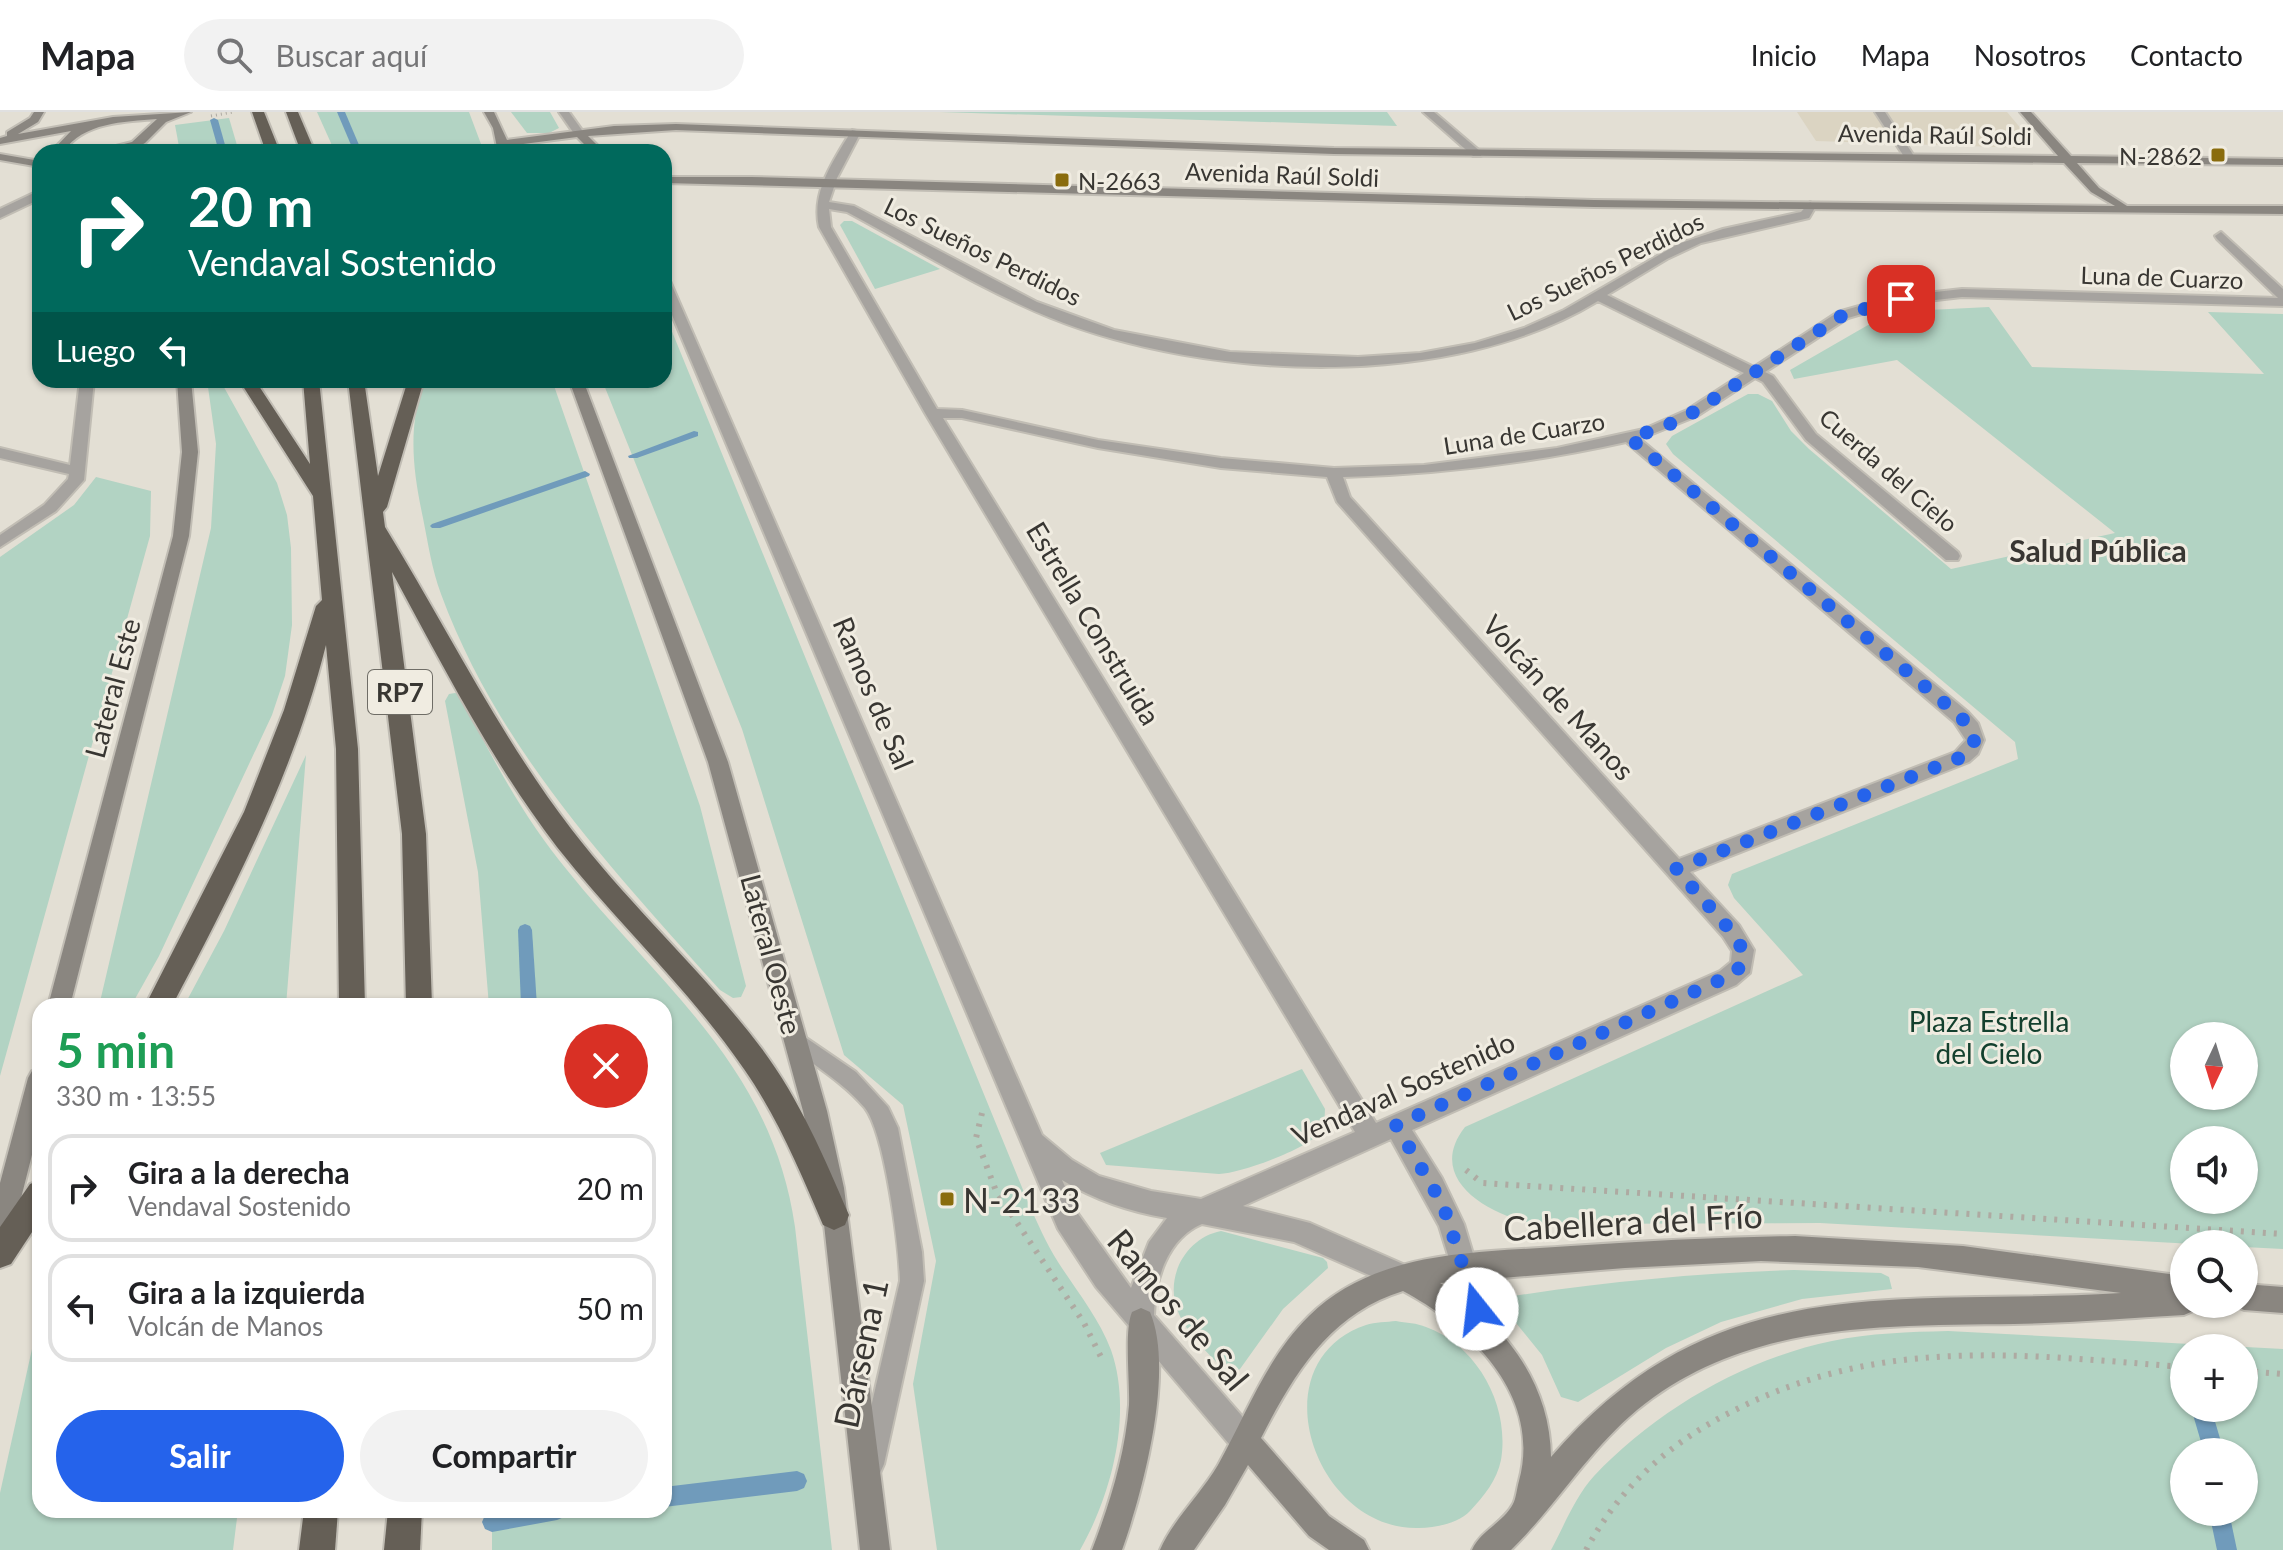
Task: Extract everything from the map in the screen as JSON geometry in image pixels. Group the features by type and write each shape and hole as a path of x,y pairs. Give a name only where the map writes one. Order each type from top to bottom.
{"highway":[{"path":"258,112 270,144"},
{"path":"292,112 305,144"},
{"path":"252,388 322,498"},
{"name":"RP7","path":"312,388 347,749 352,998"},
{"name":"RP7","path":"357,388 399,684 414,834 419,998"},
{"path":"414,388 376,523 505,752 545,811 591,871 725,1021 777,1094 834,1215"},
{"path":"162,998 276,763 300,703 331,584"},
{"path":"0,1253 32,1206"},
{"path":"317,1550 320,1518"},
{"path":"402,1550 404,1518"}],"main road":[{"path":"0,140 63,134 102,112"},
{"path":"489,112 501,144"},
{"path":"2025,112 2098,193 2133,209"},
{"path":"83,124 114,116 178,113"},
{"path":"128,144 141,140 150,128 178,113"},
{"path":"38,114 37,124 41,128 63,134"},
{"path":"0,140 38,114"},
{"path":"140,117 147,121 150,128"},
{"name":"Avenida Raúl Soldi","path":"523,144 579,133 665,127 1477,154 2064,157 2283,162"},
{"path":"579,133 590,144"},
{"path":"63,134 67,144"},
{"path":"60,144 63,134"},
{"path":"0,157 32,158"},
{"path":"0,157 32,163"},
{"name":"Avenida Raúl Soldi","path":"672,180 1375,199 2283,210"},
{"name":"Lateral Este","path":"61,998 181,536 190,452 185,388"},
{"name":"Lateral Oeste","path":"579,388 718,762 822,1136 875,1550"},
{"path":"0,1230 32,1108"},
{"name":"Cabellera del Frío","path":"1175,1550 1220,1487 1291,1361 1317,1327 1359,1295 1403,1277 1465,1267 1685,1252 1829,1249 1969,1259 2170,1287"},
{"path":"1403,1277 1451,1303 1483,1330 1519,1378 1534,1419 1537,1438 1536,1478 1522,1515"},
{"path":"2258,1299 2283,1300"},
{"path":"1487,1550 1522,1515 1613,1411 1695,1354 1759,1329 1866,1313 2019,1311 2170,1303"},
{"path":"1107,1550 1126,1499 1141,1437 1145,1377 1141,1321"},
{"path":"1245,1441 1319,1526 1354,1550"}],"street":[{"path":"564,112 579,133"},
{"path":"1428,112 1477,154"},
{"path":"822,204 856,132"},
{"path":"136,144 141,140"},
{"path":"0,214 32,198"},
{"name":"Los Sueños Perdidos","path":"822,204 850,209 1062,317 1156,343 1234,355 1340,361 1445,352 1530,331 1682,247 1729,231 1805,215 1810,206"},
{"name":"Estrella Construida","path":"822,204 825,227 932,413 1371,1136"},
{"path":"2221,236 2283,296"},
{"name":"Luna de Cuarzo","path":"932,413 969,415 1087,442 1174,457 1334,473 1400,472 1473,465 1630,438 1680,420 1843,315 1880,303 1974,293 2283,302"},
{"name":"Cuerda del Cielo","path":"1597,295 1755,372 1777,388 1794,417 1811,437 1952,556"},
{"name":"Ramos de Sal","path":"672,300 1078,1241 1141,1321 1245,1441"},
{"path":"0,542 70,489 78,472 86,388"},
{"path":"1630,438 1961,717 1971,728 1975,740 1962,757 1676,869"},
{"path":"0,453 78,472"},
{"name":"Volcán de Manos","path":"1334,473 1343,499 1731,931 1743,950 1744,958"},
{"name":"Vendaval Sostenido","path":"1141,1321 1143,1287 1154,1254 1174,1227 1202,1210 1728,978 1742,966 1744,958"},
{"path":"1396,1125 1443,1205 1483,1330"},
{"name":"Ramos de Sal","path":"1028,1129 1055,1162 1090,1186 1118,1196 1281,1226 1403,1277"}],"lane":[{"path":"1880,112 1909,156"},
{"name":"Dársena 1","path":"796,1040 866,1094 879,1111 887,1128 911,1252 910,1296 867,1482"}],"path":[{"path":"1463,1168 1482,1183 2283,1234"},
{"path":"1586,1550 1604,1514 1664,1452 1733,1409 1786,1383 1854,1364 1923,1354 1969,1353 2170,1366"},
{"path":"2258,1372 2283,1374"}],"shaded area":[{"path":"1797,112 2007,112 2033,143 2027,148 1816,141"}],"green space":[{"path":"317,112 469,112 481,144 331,144"},
{"path":"511,112 550,112 559,128 549,133 527,133"},
{"path":"940,112 1387,112 1397,126"},
{"path":"229,118 237,144 179,144 175,125"},
{"path":"844,221 852,221 940,269 875,289 840,225"},
{"name":"Plaza Estrella del Cielo","path":"1989,307 2032,367 2264,374 2208,312 2283,314 2283,1249 2258,1248 2258,1230 2170,1230 2170,1243 1820,1223 1535,1224 1517,1220 1482,1204 1457,1178 1452,1163 1454,1146 1465,1127 1803,975 1734,898 1728,885 1732,874 2018,759 2015,742 1673,454 1666,444 1672,436 1748,394 1758,394 1772,401 1791,431 1809,449 1951,569 2115,533 1897,360 1794,379 1790,370 1875,321 1929,310"},
{"path":"672,332 1028,1202 1054,1255 1094,1315 1111,1350 1120,1400 1116,1453 1101,1504 1080,1550 937,1550 913,1384 936,1261 903,1105 844,1055 742,729 605,388 672,388"},
{"path":"208,388 224,388 277,483 287,515 291,548 292,625 285,676 272,715 159,956 135,998 101,998 211,528 216,444"},
{"path":"422,388 555,388 700,806 746,986 741,997 733,998 720,990 599,852 561,805 493,704 465,651 435,576 417,483 414,431"},
{"path":"96,477 151,491 150,536 0,1076 0,557 74,505"},
{"path":"449,694 459,694 508,785 551,850 708,1032 738,1075 763,1120 782,1171 795,1227 832,1550 492,1550 492,1518 672,1518 672,998 488,998 478,872 445,701"},
{"path":"306,755 287,998 188,998 224,931"},
{"path":"1302,1069 1325,1109 1324,1129 1305,1144 1275,1158 1219,1174 1106,1165 1100,1153"},
{"path":"1221,1231 1323,1258 1328,1268 1283,1309 1240,1369 1233,1373 1226,1372 1194,1337 1183,1322 1175,1301 1174,1287 1180,1262 1197,1242"},
{"path":"1794,1270 1881,1273 1889,1277 1892,1289 1802,1299 1721,1322 1666,1348 1578,1402 1561,1397 1542,1355 1503,1307 1507,1297 1579,1287 1686,1276"},
{"path":"1396,1321 1426,1327 1461,1348 1486,1380 1500,1419 1501,1460 1493,1481 1465,1515 1439,1526 1419,1528 1382,1522 1351,1503 1327,1475 1312,1442 1307,1406 1314,1373 1333,1344 1366,1325"},
{"path":"1948,1331 2170,1343 2170,1422 2258,1422 2258,1348 2283,1349 2283,1550 1551,1550 1587,1484 1618,1452 1673,1409 1734,1374 1799,1349 1890,1333"},
{"path":"32,1349 32,1518 237,1518 233,1550 0,1550 0,1493"}],"waterway":[{"path":"341,112 355,144"},
{"path":"214,120 221,144"},
{"path":"633,456 694,434"},
{"path":"436,526 585,474"},
{"path":"525,930 529,998"},
{"path":"2205,1422 2210,1438"},
{"path":"672,1496 797,1481"},
{"path":"492,1522 514,1518"},
{"path":"2222,1526 2227,1550"}],"place":[{"name":"N-2862","path":"2218,155"},
{"name":"N-2663","path":"1062,180"},
{"name":"N-2133","path":"947,1199"}],"district":[{"name":"Salud Pública","path":"2098,550"}],"route":[{"path":"1477,1309 1443,1205 1396,1125 1736,973 1744,958 1738,941 1676,869 1962,757 1974,745 1974,734 1961,717 1630,438 1692,413 1843,315 1901,299"}]}
